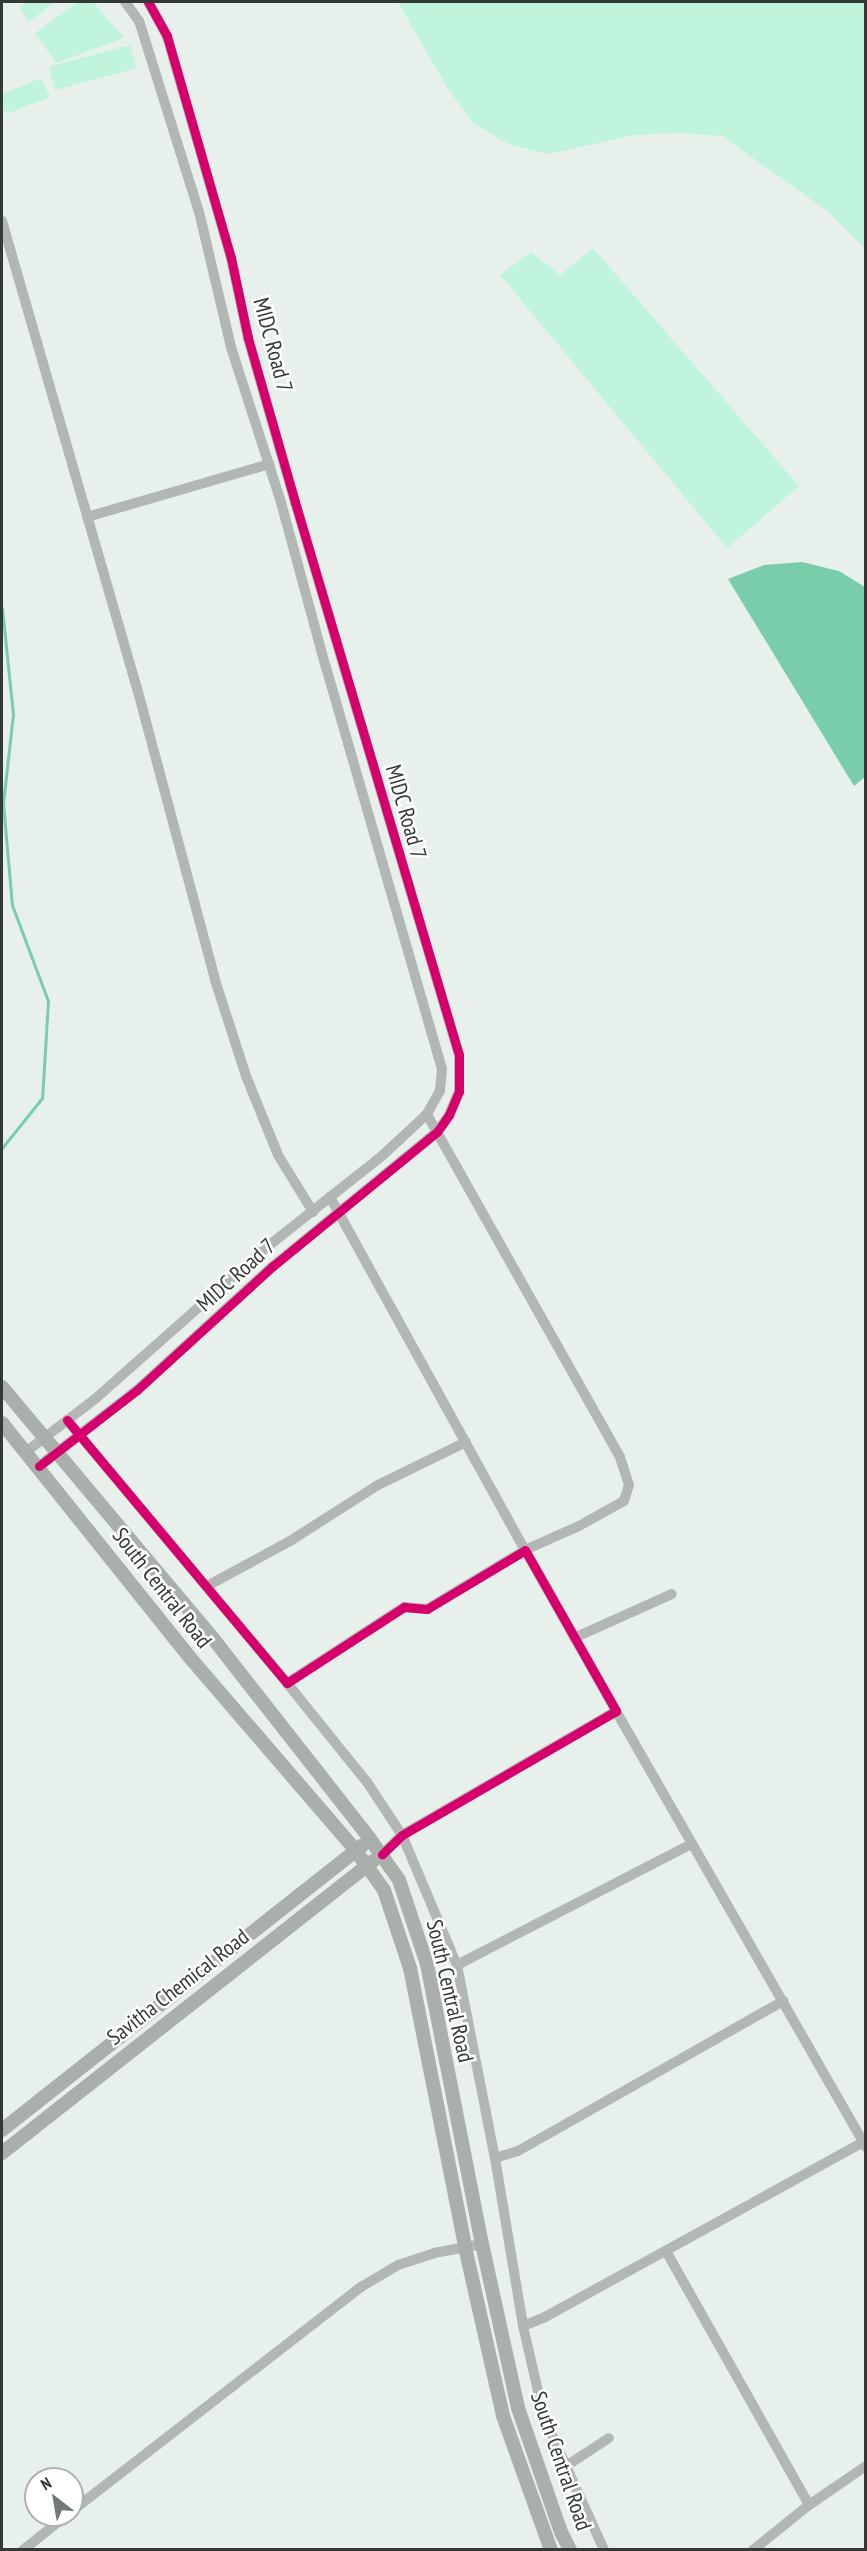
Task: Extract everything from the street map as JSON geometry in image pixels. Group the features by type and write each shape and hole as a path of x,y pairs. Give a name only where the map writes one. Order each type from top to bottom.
{"main road":[{"name":"South Central Road","path":"2,1387 43,1439 215,1641 382,1854 399,1880 427,1964 482,2244 518,2408 561,2532 570,2550"},
{"name":"South Central Road","path":"2,1423 27,1451 192,1660 356,1851 384,1890 410,1968 465,2247 503,2416 551,2550"},
{"name":"Savitha Chemical Road","path":"2,2130 370,1839"},
{"name":"Savitha Chemical Road","path":"2,2153 382,1854"}],"street":[{"name":"MIDC Road 7","path":"27,1451 96,1399 267,1247 383,1155 427,1114 440,1091 442,1069 269,464 231,346 199,212 139,21 125,2"},
{"name":"MIDC Road 7","path":"39,1466 137,1390 273,1266 437,1132 449,1114 459,1091 459,1055 437,988 248,338 231,258 167,36 148,2"},
{"path":"2,221 137,688 215,980 246,1076 278,1155 313,1212"},
{"path":"231,346 248,338"},
{"path":"87,517 269,464"},
{"path":"326,668 342,662"},
{"path":"420,991 437,988"},
{"path":"287,1683 404,1607 428,1609 525,1550 579,1526 624,1501 629,1485 620,1457 427,1114"},
{"path":"330,1197 690,1844 864,2144 545,2317 523,2326"},
{"path":"68,1420 208,1585 367,1782 402,1835 457,1965 495,2158 523,2326 544,2417 604,2550"},
{"path":"208,1585 290,1541 378,1485 466,1442"},
{"path":"574,1638 672,1594"},
{"path":"382,1854 402,1835 616,1711"},
{"path":"457,1965 690,1844"},
{"path":"495,2158 518,2151 783,2001"},
{"path":"84,2502 361,2287 398,2265 434,2253 482,2244"},
{"path":"666,2251 809,2505"},
{"path":"566,2466 609,2438"},
{"path":"753,2550 809,2505 866,2466"},
{"path":"22,2550 52,2527"}],"shaded area":[{"path":"26,2 56,2 28,22 20,7"},
{"path":"77,2 93,2 124,38 56,63 35,33"},
{"path":"398,2 865,2 865,248 830,213 722,136 679,133 635,135 549,154 510,145 473,123 448,89"},
{"path":"130,45 136,68 55,90 49,67"},
{"path":"41,78 50,97 6,114 2,106 2,94"},
{"path":"593,248 799,486 727,548 500,275 531,252 560,275"},
{"path":"802,562 839,571 865,587 865,777 854,786 728,579 764,565"}],"waterway":[{"path":"2,608 13,714 3,803 12,905 48,1001 42,1098 2,1148"}],"cycle path":[{"path":"39,1466 137,1390 273,1266 437,1132 449,1115 459,1091 459,1055 248,338 231,258 167,36 148,2"},
{"path":"67,1420 287,1683 404,1607 427,1609 525,1550 616,1711 402,1835 382,1854"}]}
